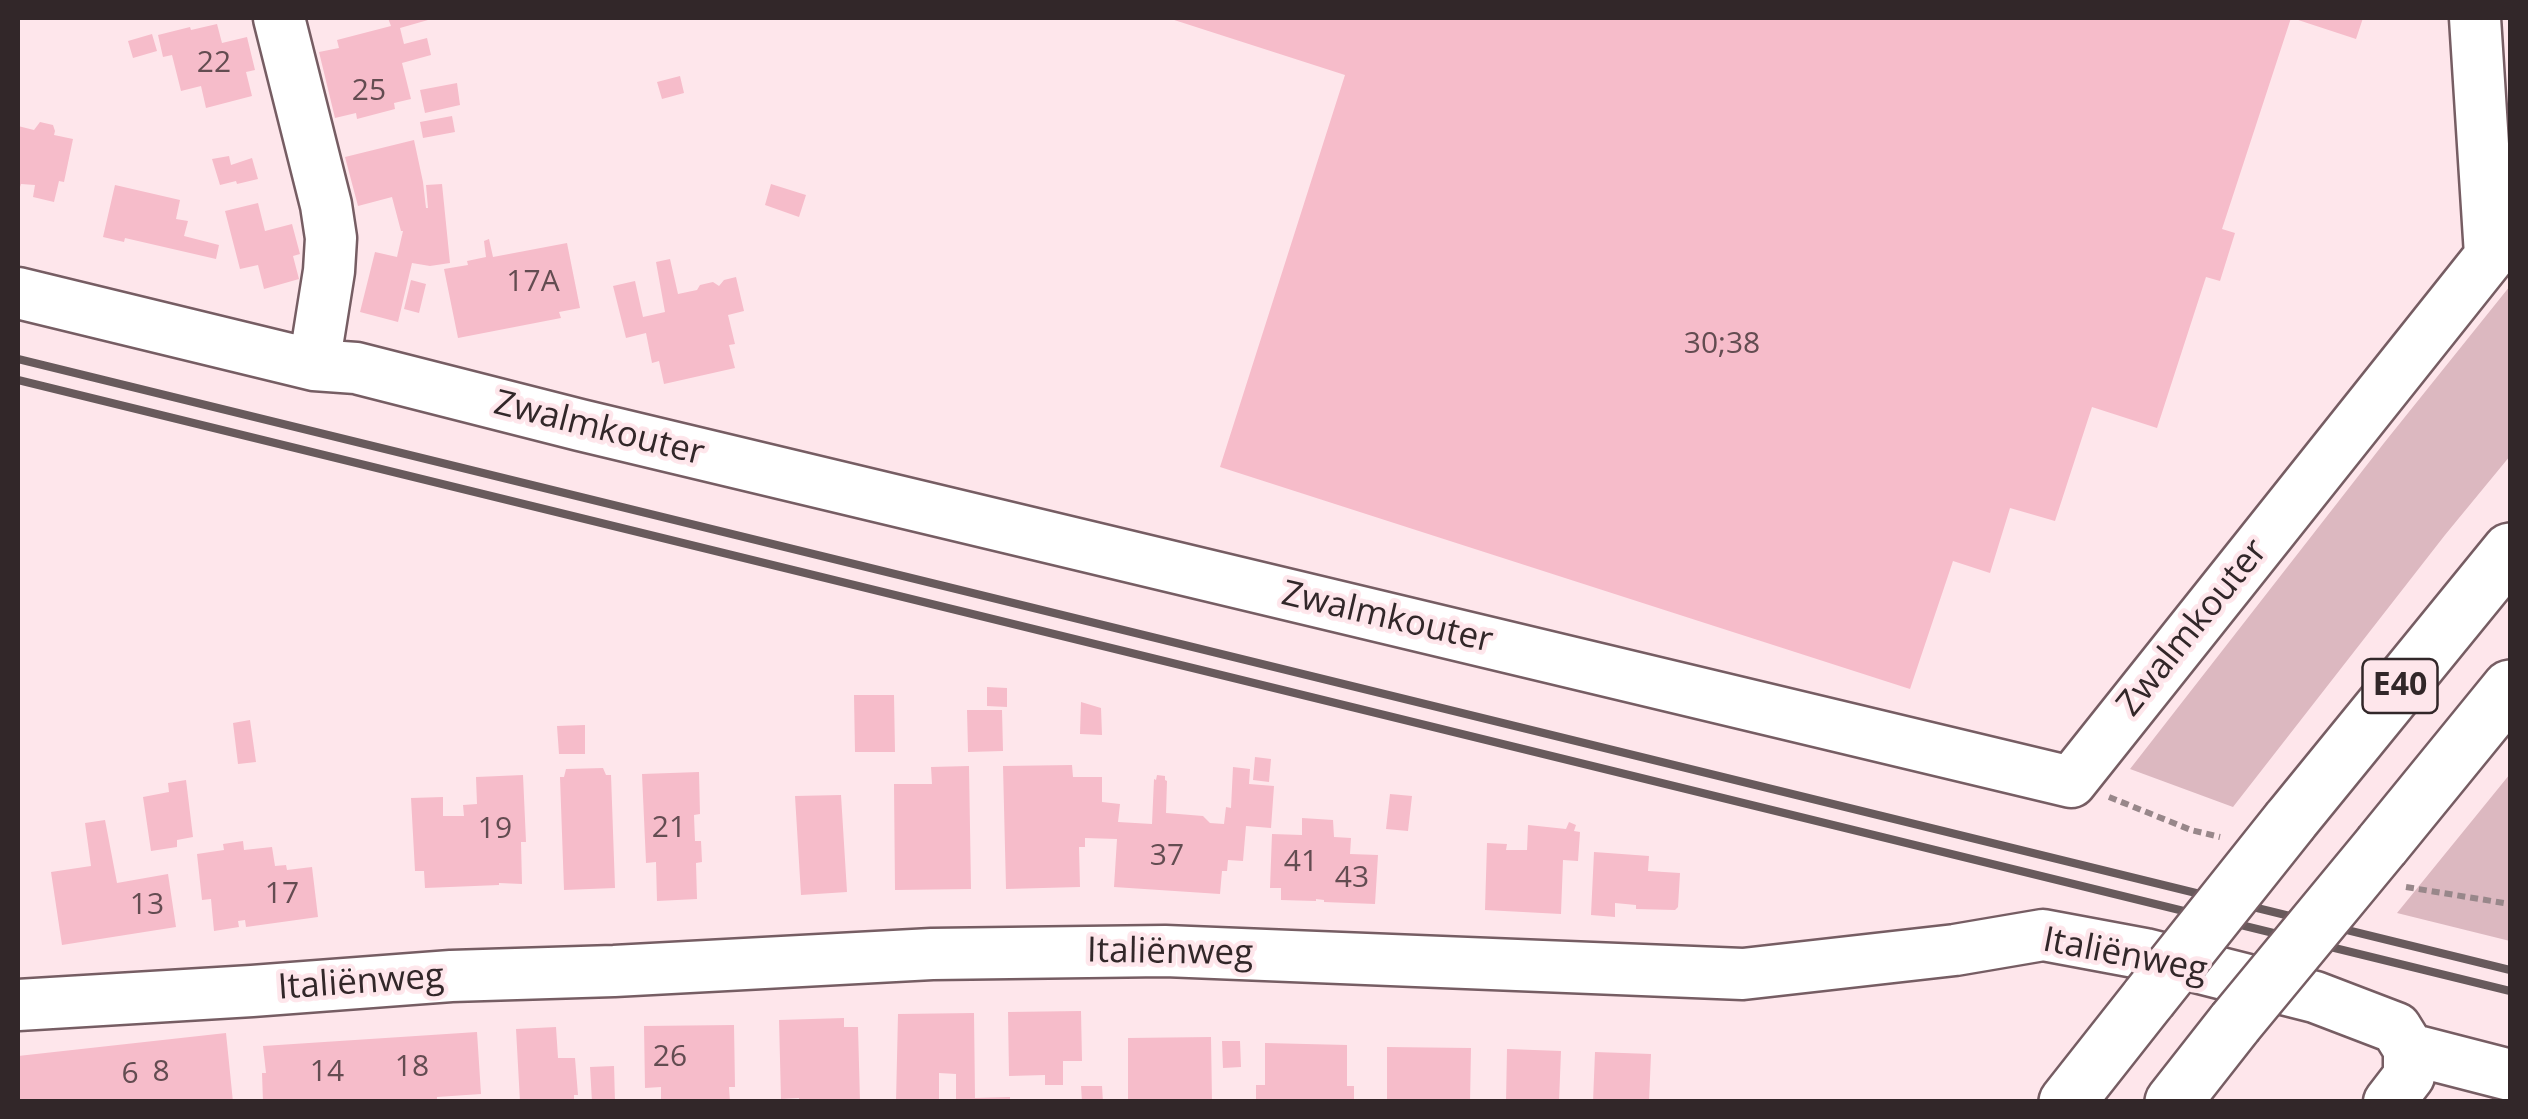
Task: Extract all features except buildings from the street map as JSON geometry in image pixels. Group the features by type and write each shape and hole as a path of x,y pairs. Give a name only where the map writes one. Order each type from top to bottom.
{"highway":[{"name":"E40","path":"2067,1102 2510,551"},
{"name":"E40","path":"2173,1102 2510,688"}],"street":[{"path":"279,18 331,238 314,365"},
{"path":"2474,18 2500,243"},
{"name":"Zwalmkouter","path":"18,293 314,365 356,368 600,430 2071,782 2500,243"},
{"name":"Italiënweg","path":"18,1005 450,976 932,954 1165,950 1744,974 1955,950 2043,935 2144,954 2314,997 2396,1028 2410,1049"},
{"path":"2390,1102 2409,1076 2410,1049 2510,1074"}],"shaded area":[{"path":"2510,286 2510,456 2233,807 2130,769 2384,443"},
{"path":"2510,774 2510,941 2397,913"}],"railway":[{"path":"18,359 2510,970"},
{"path":"18,380 2510,991"}]}
